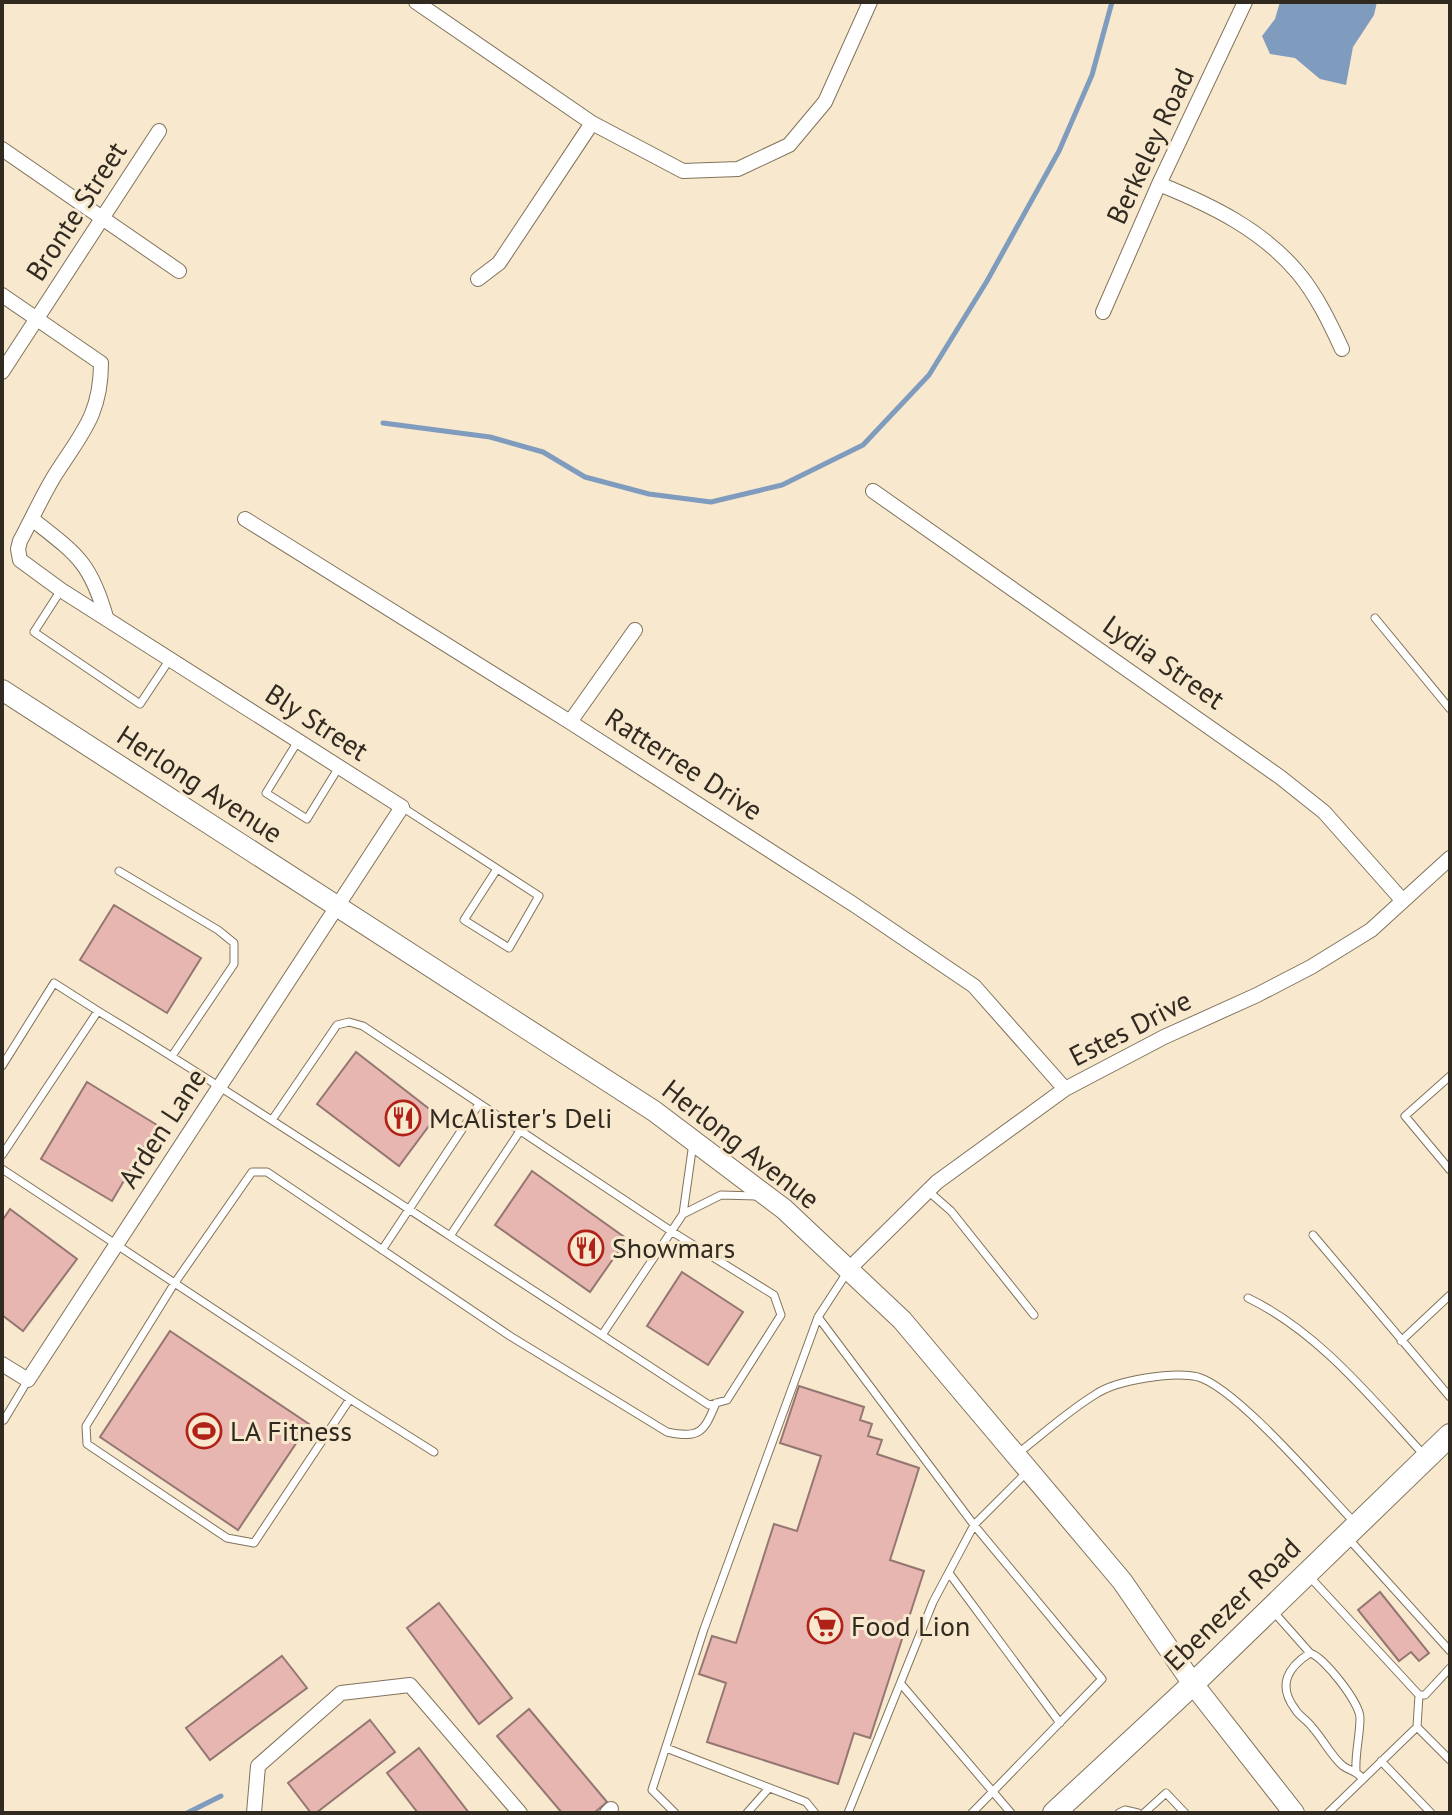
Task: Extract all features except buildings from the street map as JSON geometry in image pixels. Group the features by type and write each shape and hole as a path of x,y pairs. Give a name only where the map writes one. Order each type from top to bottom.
{"main road":[{"name":"Ebenezer Road","path":"1054,1813 1193,1684 1450,1435"}],"street":[{"path":"416,2 592,123 683,171 738,169 789,145 825,102 870,2"},
{"name":"Berkeley Road","path":"1103,312 1245,2"},
{"path":"478,279 499,263 592,123"},
{"name":"Bronte Street","path":"2,372 159,131"},
{"path":"2,149 179,271"},
{"path":"1159,184 1201,201 1262,238 1299,274 1325,314 1342,349"},
{"name":"Bly Street","path":"2,295 101,363 101,389 93,415 20,541 20,560 61,590 402,807"},
{"name":"Lydia Street","path":"873,491 1280,777 1324,812 1403,901"},
{"path":"32,519 85,565 96,583 106,617"},
{"name":"Ratterree Drive","path":"245,519 570,722 853,904 974,986 1065,1089"},
{"path":"570,722 635,630"},
{"name":"Herlong Avenue","path":"2,690 654,1111 773,1199 902,1320 1122,1581 1193,1684 1294,1813"},
{"path":"339,905 402,807"},
{"name":"Estes Drive","path":"849,1269 928,1191 1001,1133 1065,1089 1164,1037 1311,967 1371,930 1450,858"},
{"name":"Arden Lane","path":"28,1380 339,905"},
{"path":"2,1364 28,1380"},
{"path":"254,1813 258,1766 341,1693 410,1685 520,1813"}],"lane":[{"path":"61,590 34,632 140,704 170,659"},
{"path":"1375,618 1450,709"},
{"path":"298,741 266,793 307,819 339,767"},
{"path":"402,807 539,896 509,948 464,920 497,869"},
{"path":"119,871 218,930 234,943 234,964 172,1056"},
{"path":"2,1066 54,983 220,1086 272,1120 409,1209 709,1405 727,1400 781,1315 774,1295 671,1231 363,1026 349,1022 337,1025 272,1120"},
{"path":"2,1155 98,1011"},
{"path":"1450,1076 1405,1116 1450,1170"},
{"path":"382,1250 479,1104"},
{"path":"450,1236 520,1131"},
{"path":"602,1335 683,1214 694,1141"},
{"path":"2,1169 434,1452"},
{"path":"350,1399 254,1543 227,1538 87,1444 86,1426 174,1284 252,1172 267,1172 510,1336 667,1432 686,1436 699,1434 707,1425 716,1403"},
{"path":"928,1191 951,1211 1034,1315"},
{"path":"683,1214 721,1195 743,1194 773,1199"},
{"path":"1313,1235 1450,1397"},
{"path":"675,1813 652,1790 704,1629 818,1317 849,1269"},
{"path":"1401,1341 1450,1295"},
{"path":"1248,1298 1271,1309 1301,1332 1353,1379 1426,1458"},
{"path":"818,1317 974,1525 1102,1679 972,1813"},
{"path":"848,1813 933,1602 974,1525 1022,1463 1097,1392 1138,1380 1199,1377 1244,1407 1351,1530 1450,1651"},
{"path":"2,1419 28,1380"},
{"path":"949,1573 1060,1723"},
{"path":"1307,1573 1419,1695 1417,1727 1328,1813"},
{"path":"1271,1608 1310,1653 1319,1655 1361,1714 1356,1770"},
{"path":"1310,1653 1295,1662 1288,1673 1286,1688 1294,1708 1344,1767 1356,1770 1363,1779"},
{"path":"1419,1695 1425,1695 1450,1668"},
{"path":"901,1684 1011,1813"},
{"path":"1417,1727 1450,1760"},
{"path":"666,1748 806,1802 815,1813"},
{"path":"1381,1761 1431,1813"},
{"path":"747,1813 769,1788"},
{"path":"1119,1813 1125,1810 1141,1813 1166,1793 1185,1813"}],"water":[{"path":"1280,2 1377,2 1374,15 1353,47 1346,85 1320,79 1295,58 1270,54 1262,36 1275,19"}],"waterway":[{"path":"383,423 490,437 543,452 585,477 649,494 711,502 782,485 863,445 929,375 987,281 1059,151 1092,75 1112,2"},
{"path":"187,1813 221,1796"}],"place":[{"name":"McAlister's Deli","path":"403,1118"},
{"name":"Showmars","path":"586,1248"},
{"name":"LA Fitness","path":"204,1431"},
{"name":"Food Lion","path":"825,1626"}]}
